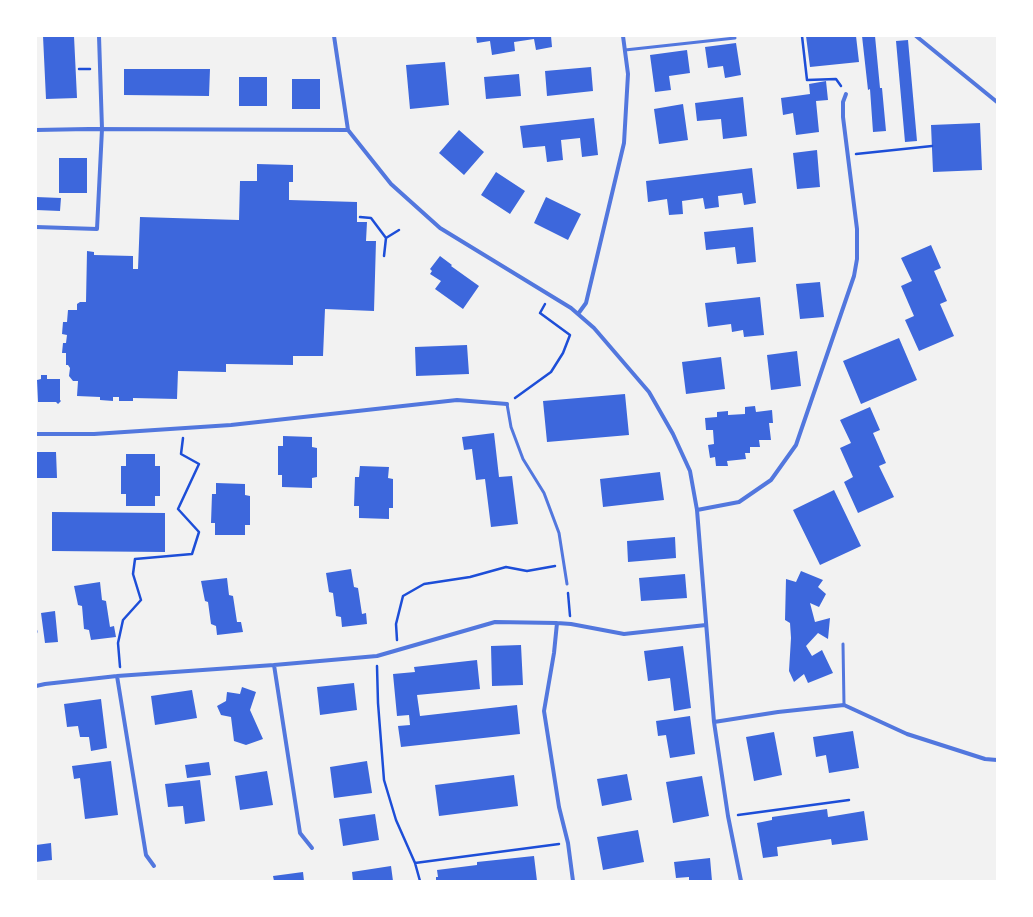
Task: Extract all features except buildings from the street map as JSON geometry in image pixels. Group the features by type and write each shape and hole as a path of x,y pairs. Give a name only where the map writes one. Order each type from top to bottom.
{"street":[{"path":"36,227 97,229 102,129 99,36"},
{"path":"334,36 348,130 392,184 440,228 571,308 594,328 649,392 673,434 690,471 697,510 714,722 728,816 741,881"},
{"path":"578,314 586,303 624,143 628,74 623,36"},
{"path":"916,36 997,102"},
{"path":"697,510 739,502 770,480 796,445 854,276 857,259 857,229 843,117 843,102 846,94"},
{"path":"36,130 348,130"},
{"path":"36,434 94,434 231,425 457,400 507,404"},
{"path":"36,686 119,675 377,656 495,622 557,622 624,634 706,625"},
{"path":"557,622 554,653 544,711 559,807 568,843 573,881"},
{"path":"274,664 300,833 312,848"},
{"path":"119,675 146,854 154,866"},
{"path":"714,722 778,712 844,705 907,734 985,759 997,760"}],"lane":[{"path":"625,50 735,38"},
{"path":"507,404 511,427 523,459 544,493 558,533 567,584"},
{"path":"843,644 844,705"}],"path":[{"path":"802,36 807,80 836,79 846,94"},
{"path":"848,154 932,146"},
{"path":"360,216 371,218 386,238 384,256"},
{"path":"386,238 399,230"},
{"path":"507,404 551,372 563,353 570,335 540,313"},
{"path":"119,675 118,643 123,620 141,600 133,574 135,559 192,554 199,532 178,509 199,464 182,454 184,428"},
{"path":"398,650 396,624 403,596 424,584 470,577 506,567 527,571 564,564"},
{"path":"567,584 571,624"},
{"path":"377,656 378,704 384,780 396,820 415,864 420,881"},
{"path":"728,816 849,800"},
{"path":"415,864 568,843"}]}
